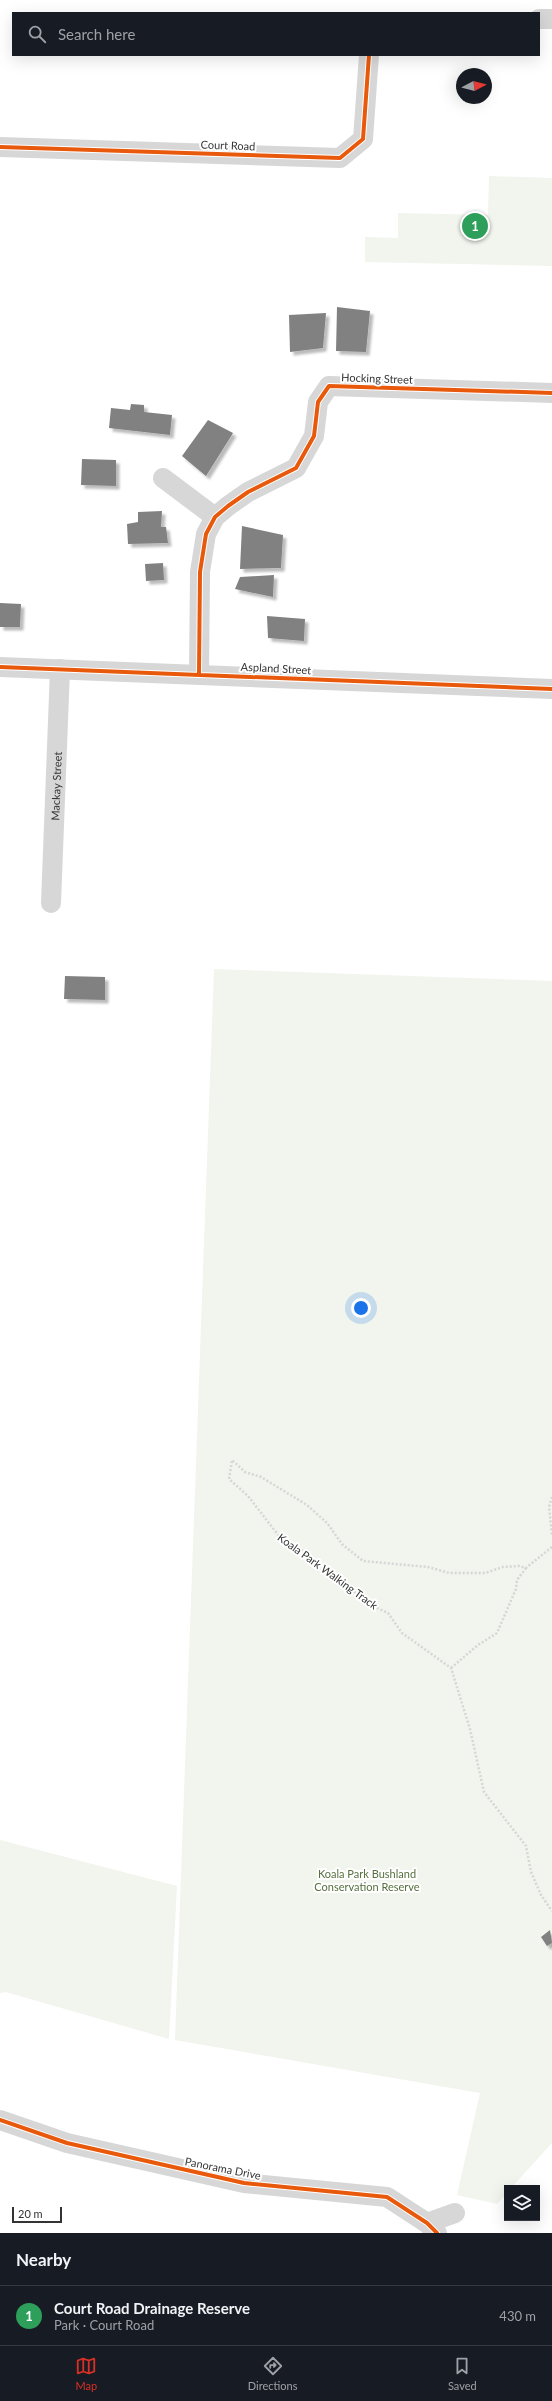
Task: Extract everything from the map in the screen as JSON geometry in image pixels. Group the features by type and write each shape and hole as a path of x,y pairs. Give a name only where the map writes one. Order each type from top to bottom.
{"street":[{"path":"540,19 552,19"},
{"name":"Court Road","path":"0,147 340,158 363,139 369,56"},
{"name":"Hocking Street","path":"199,674 200,572 206,534 215,517 248,492 296,468 314,436 318,402 330,386 552,393"},
{"path":"163,478 215,517"},
{"name":"Aspland Street","path":"0,667 552,689"},
{"name":"Mackay Street","path":"51,903 60,669"},
{"name":"Panorama Drive","path":"0,2120 68,2143 244,2183 387,2197 432,2228"},
{"path":"432,2228 455,2213"}],"path":[{"path":"552,1497 549,1507 552,1535"},
{"path":"552,1548 526,1568 517,1580 516,1589 497,1633 478,1645 451,1668 470,1729 484,1792 526,1846 531,1872 541,1895 552,1911"}],"green space":[{"path":"489,176 552,178 552,266 365,262 365,237 398,238 398,213 488,215"},
{"name":"Koala Park Bushland Conservation Reserve","path":"214,969 552,981 552,2143 514,2185 504,2185 504,2196 497,2204 457,2195 480,2093 175,2040"},
{"path":"0,1840 177,1886 169,2039 6,1992 0,1993"}],"building":[{"path":"337,307 370,311 366,352 336,351"},
{"path":"326,313 323,348 290,352 289,315"},
{"path":"131,404 144,405 144,412 172,415 170,435 109,428 111,408 130,410"},
{"path":"208,420 233,433 206,476 182,456"},
{"path":"82,459 116,460 116,486 81,485"},
{"path":"162,511 161,527 166,527 168,543 128,544 127,524 138,522 138,512"},
{"path":"242,526 283,535 281,568 240,569"},
{"path":"163,563 164,580 146,581 145,564"},
{"path":"274,575 273,597 235,589 240,577"},
{"path":"0,603 21,604 20,627 0,627"},
{"path":"267,616 305,619 304,641 268,638"},
{"path":"65,976 105,977 105,1000 64,999"},
{"path":"550,1930 552,1943 547,1946 541,1937"}],"cycle path":[{"path":"0,147 340,158 363,139 369,56"},
{"path":"199,673 200,572 206,534 215,517 228,506 248,492 296,468 314,436 318,402 329,386 552,393"},
{"path":"0,667 552,689"},
{"path":"0,2120 67,2143 244,2183 387,2197 427,2223 437,2233"}],"place":[{"name":"Court Road Drainage Reserve","path":"475,226"}]}
